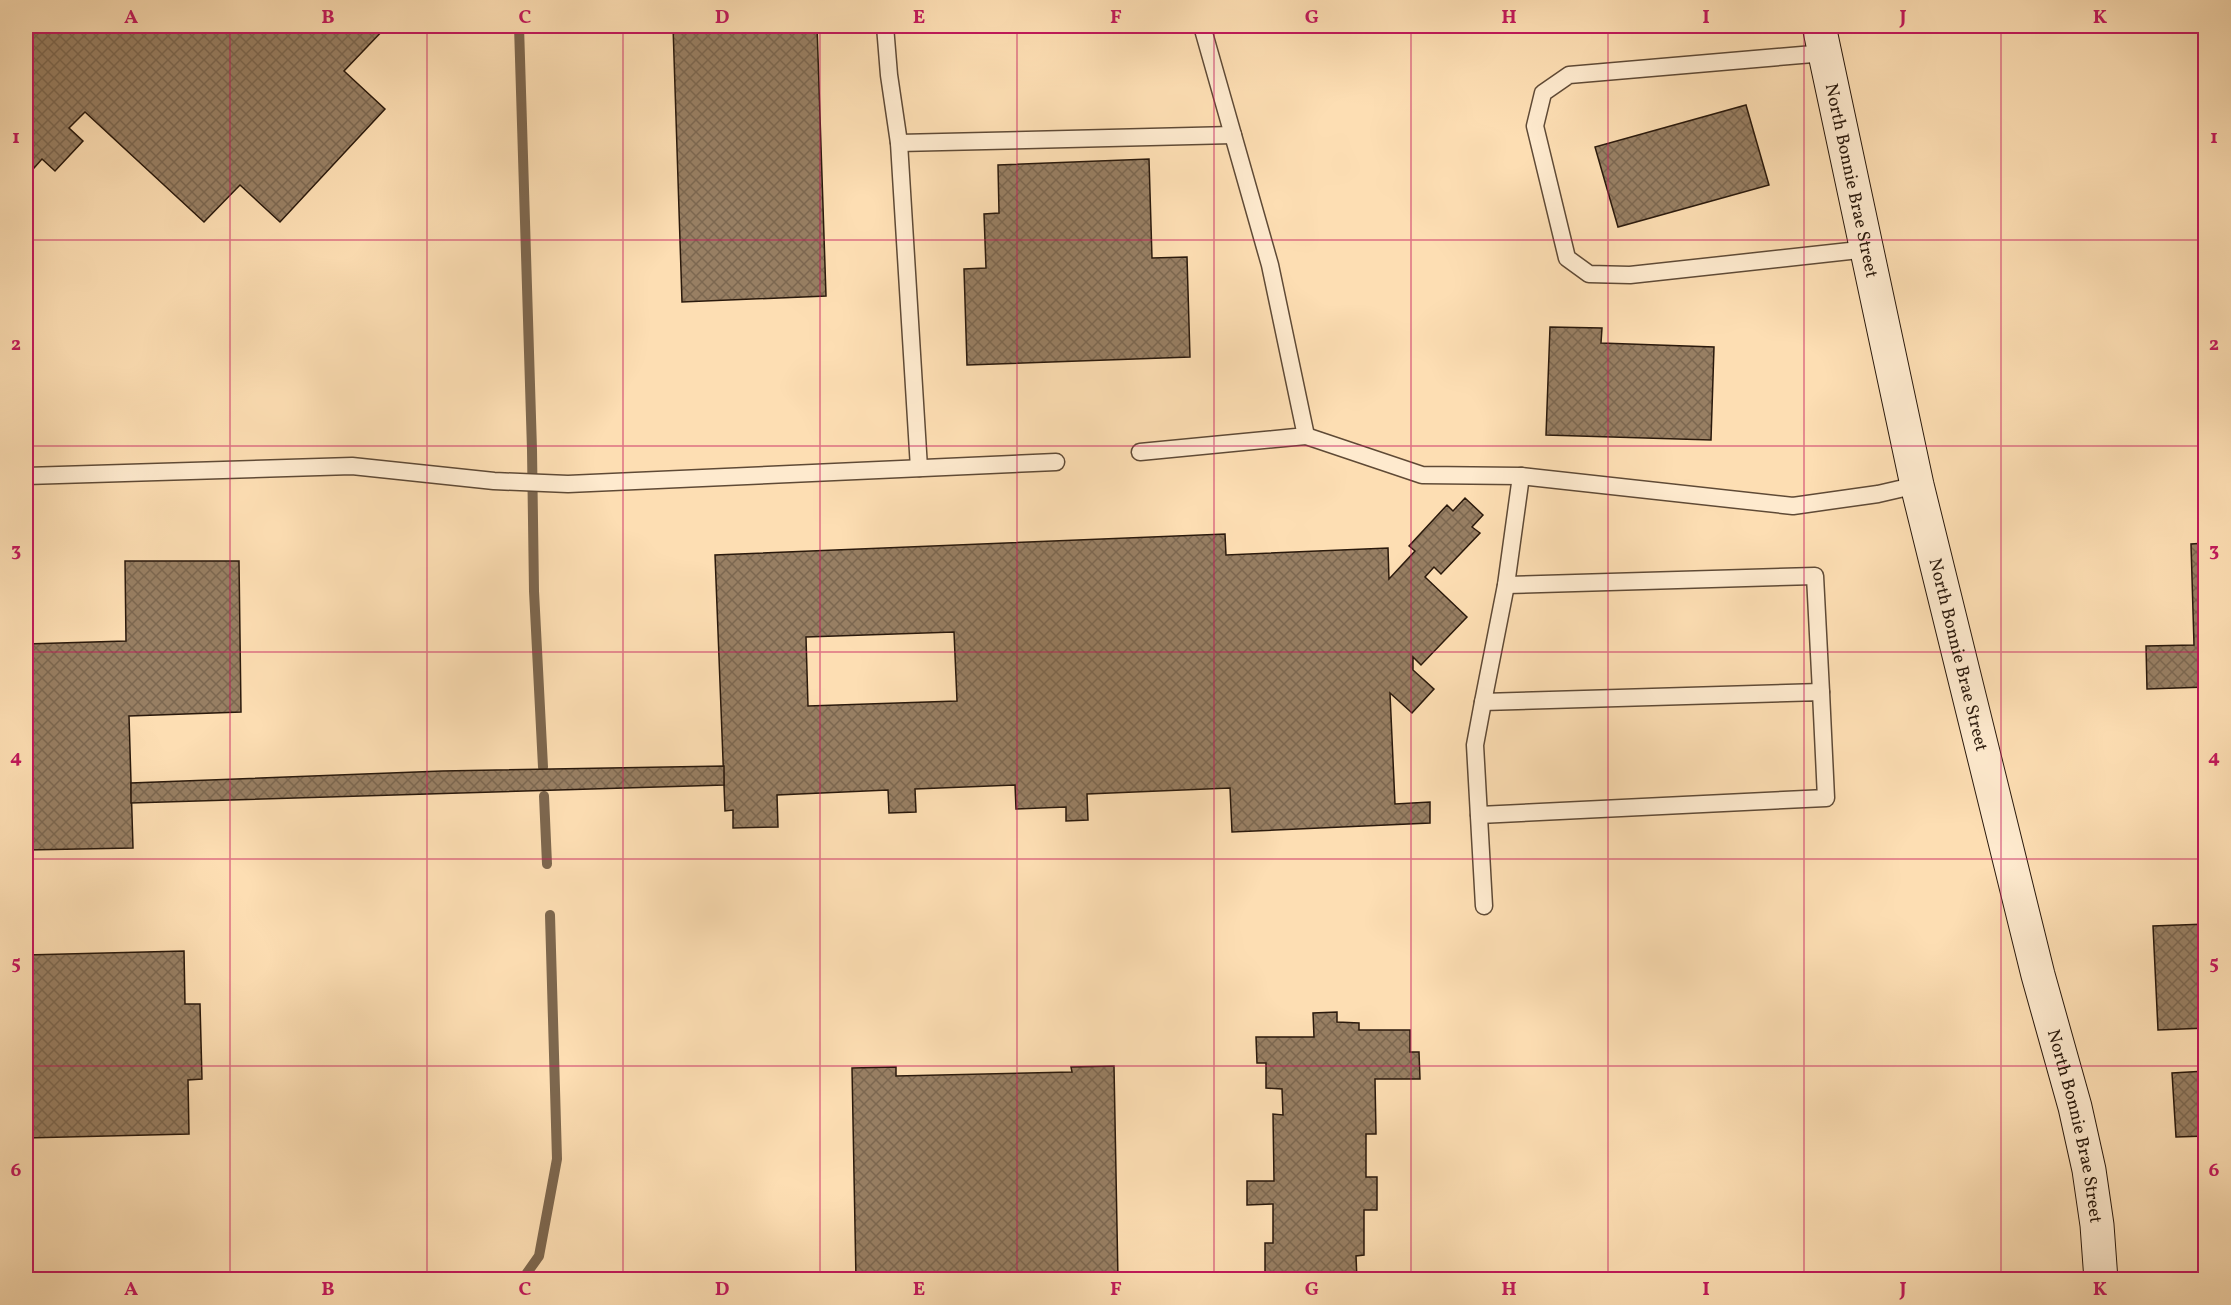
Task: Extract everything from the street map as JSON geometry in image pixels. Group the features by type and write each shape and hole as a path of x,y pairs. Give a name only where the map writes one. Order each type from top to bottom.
{"main road":[{"name":"North Bonnie Brae Street","path":"1822,39 1917,485 2038,975 2087,1160 2097,1225 2101,1280"}],"lane":[{"path":"885,26 889,75 899,143 919,468"},
{"path":"1202,26 1270,265 1306,436"},
{"path":"1822,39 1569,75 1543,93 1535,126 1567,258 1590,274 1630,275 1868,249"},
{"path":"899,143 1233,135"},
{"path":"1140,452 1306,436 1422,475 1521,476 1793,506 1878,494 1917,485"},
{"path":"26,476 352,466 494,481 568,484 1056,462"},
{"path":"1484,906 1475,745 1506,585 1521,476"},
{"path":"1479,815 1826,798 1815,576 1506,585"},
{"path":"1483,702 1821,692"}],"building":[{"path":"34,26 387,26 344,71 385,109 280,222 240,185 204,222 85,112 69,128 83,141 55,171 42,159 26,177 26,34"},
{"path":"673,26 817,26 826,296 682,302"},
{"path":"1746,105 1769,185 1618,227 1595,147"},
{"path":"1149,159 1152,258 1187,257 1190,357 967,365 964,269 986,268 984,214 999,213 998,165"},
{"path":"1550,327 1602,328 1601,343 1714,347 1711,440 1546,435"},
{"path":"1465,498 1483,515 1472,527 1480,533 1441,574 1434,567 1425,577 1467,617 1421,665 1413,657 1413,670 1434,689 1412,713 1390,693 1395,804 1430,802 1430,823 1232,832 1230,788 1087,794 1088,820 1066,821 1066,807 1016,809 1015,785 915,789 916,812 889,813 888,790 777,795 778,827 733,828 733,810 725,811 715,555 1225,534 1226,555 1388,548 1389,579 1415,551 1409,546 1447,505 1453,511","holes":["954,632 957,701 808,706 806,637"]},
{"path":"2206,543 2206,687 2147,689 2146,646 2194,645 2191,544"},
{"path":"125,561 239,561 241,712 129,716 133,848 26,850 26,644 126,641"},
{"path":"724,766 724,785 131,803 131,783 442,771"},
{"path":"2206,924 2206,1028 2158,1030 2153,926"},
{"path":"184,951 185,1004 200,1004 202,1079 188,1080 189,1134 26,1138 26,955"},
{"path":"1337,1012 1337,1022 1359,1023 1359,1030 1410,1030 1410,1052 1419,1052 1420,1079 1375,1079 1376,1134 1366,1134 1366,1177 1377,1177 1377,1210 1364,1210 1364,1255 1356,1256 1357,1280 1265,1280 1265,1243 1273,1243 1273,1204 1247,1205 1247,1181 1274,1181 1273,1114 1283,1115 1282,1089 1266,1088 1266,1063 1257,1063 1256,1037 1314,1037 1313,1013"},
{"path":"1114,1066 1118,1280 856,1280 852,1068 896,1067 896,1076 1072,1072 1071,1067"},
{"path":"2206,1071 2206,1136 2176,1137 2172,1073"}],"waterway":[{"path":"519,26 534,591 543,767"},
{"path":"544,796 547,864"},
{"path":"522,1280 539,1256 557,1159 550,915"}]}
